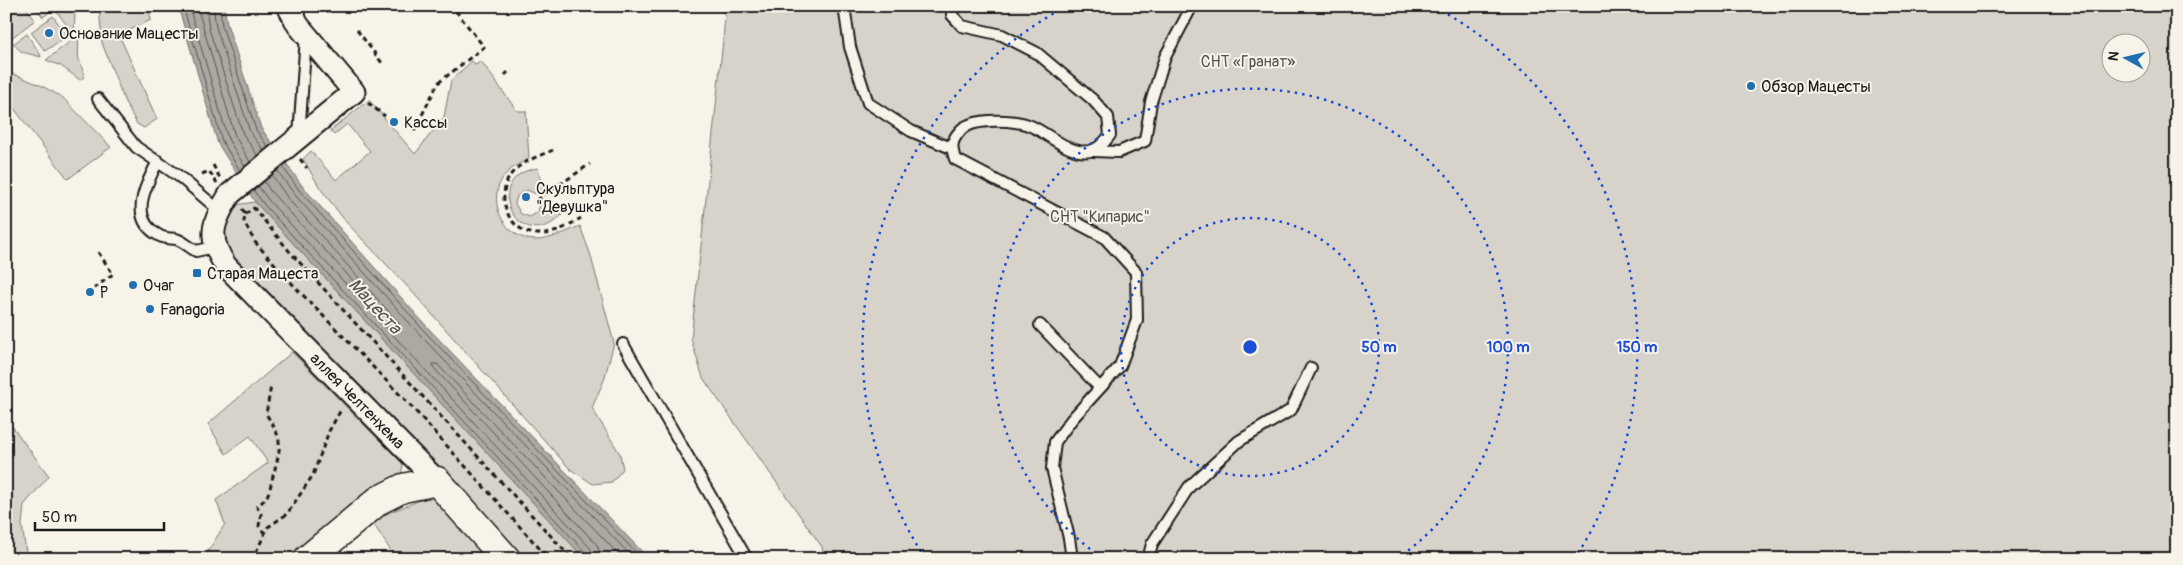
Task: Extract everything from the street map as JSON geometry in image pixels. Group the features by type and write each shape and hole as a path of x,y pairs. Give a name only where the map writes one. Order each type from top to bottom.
{"main road":[{"path":"308,559 380,500 403,488 437,481"},
{"name":"аллея Челтенхема","path":"437,481 506,559"}],"street":[{"path":"214,245 214,228 227,186 295,148 354,92 298,25 288,6"},
{"name":"аллея Челтенхема","path":"214,245 226,266 437,481"}],"lane":[{"path":"844,6 850,47 868,103 911,130 951,148"},
{"path":"952,6 952,15 962,26 1002,35 1037,53 1093,100 1108,117 1110,134 1103,144 1089,151"},
{"path":"1072,559 1069,538 1052,468 1055,442 1072,419 1120,366 1137,320 1136,272 1104,238 954,159 951,148 954,137 964,126 982,121 1032,126 1059,143 1077,150 1119,152 1145,141 1151,102 1165,57 1192,6"},
{"path":"295,148 306,33"},
{"path":"98,100 136,147 158,161 220,211"},
{"path":"158,161 142,198 141,209 146,224 161,237 181,241 196,251 214,245"},
{"path":"1040,325 1100,388"},
{"path":"623,344 747,559"},
{"path":"1148,559 1152,544 1189,487 1240,441 1291,410 1311,368"}],"path":[{"path":"414,131 438,83 484,47 452,6"},
{"path":"357,30 382,63"},
{"path":"295,148 307,168"},
{"path":"553,150 523,164 513,172 506,183 503,194 509,218 528,232 540,235 552,233 581,218"},
{"path":"537,200 590,164"},
{"path":"213,165 218,176"},
{"path":"202,174 208,170 217,183 227,186"},
{"path":"549,559 410,405 297,289 255,242 244,222 245,214 254,208 290,252 572,559"},
{"path":"87,294 113,274 98,252"},
{"path":"265,534 259,526 261,514 258,506 267,499 280,452 276,429 266,414 271,386"},
{"path":"250,559 257,550 268,527 287,514 314,475 329,431 344,404"},
{"path":"2174,530 2177,505"}],"green space":[{"path":"7,6 25,6 35,20 10,39 6,31"},
{"path":"35,6 58,6 43,17"},
{"path":"66,6 72,6 75,14 74,33 57,12"},
{"path":"99,6 148,6 151,20 119,35 157,119 144,128 137,124 125,102 102,43"},
{"path":"717,6 2177,6 2177,559 824,559 822,547 703,378 691,339 725,15"},
{"path":"53,16 67,36 45,51 31,32"},
{"path":"27,34 41,57 22,52 13,44"},
{"path":"75,38 78,38 78,57 84,75 80,80 61,66 46,60"},
{"path":"472,61 476,65 481,61 517,111 526,111 529,159 504,175 502,179 496,200 502,219 508,228 516,234 536,240 553,237 580,226 590,253 614,343 604,380 592,408 620,454 623,469 612,482 593,484 570,469 407,286 346,222 320,188 303,159 311,151 336,180 370,151 347,124 334,135 330,131 369,100 415,154 444,117 451,80"},
{"path":"6,71 40,85 62,97 111,147 68,179 6,98"},
{"path":"538,168 543,190 536,194 527,190 517,196 515,204 521,214 530,217 538,212 540,204 549,199 562,215 546,226 531,227 519,222 511,211 508,198 510,185 520,174"},
{"path":"255,202 585,559 396,559 371,520 443,491 230,262 221,236 228,206"},
{"path":"292,352 403,464 401,476 291,559 207,559 205,556 225,524 216,500 268,463 250,436 226,454 208,424"},
{"path":"6,418 49,476 24,505 22,525 27,559 6,559"}],"water":[{"name":"Мацеста","path":"178,6 224,6 227,24 261,128 303,187 430,330 649,559 585,559 255,202 218,144"}],"place":[{"name":"Основание Мацесты","path":"49,33"},
{"name":"Обзор Мацесты","path":"1751,86"},
{"name":"Кассы","path":"394,122"},
{"name":"Скульптура \"Девушка\"","path":"526,197"},
{"name":"Старая Мацеста","path":"197,273"},
{"name":"Очаг","path":"133,285"},
{"name":"Р","path":"90,292"},
{"name":"Fanagoria","path":"150,309"}],"park label":[{"name":"СНТ «Гранат»","path":"1248,61"},
{"name":"СНТ \"Кипарис\"","path":"1100,216"}]}
